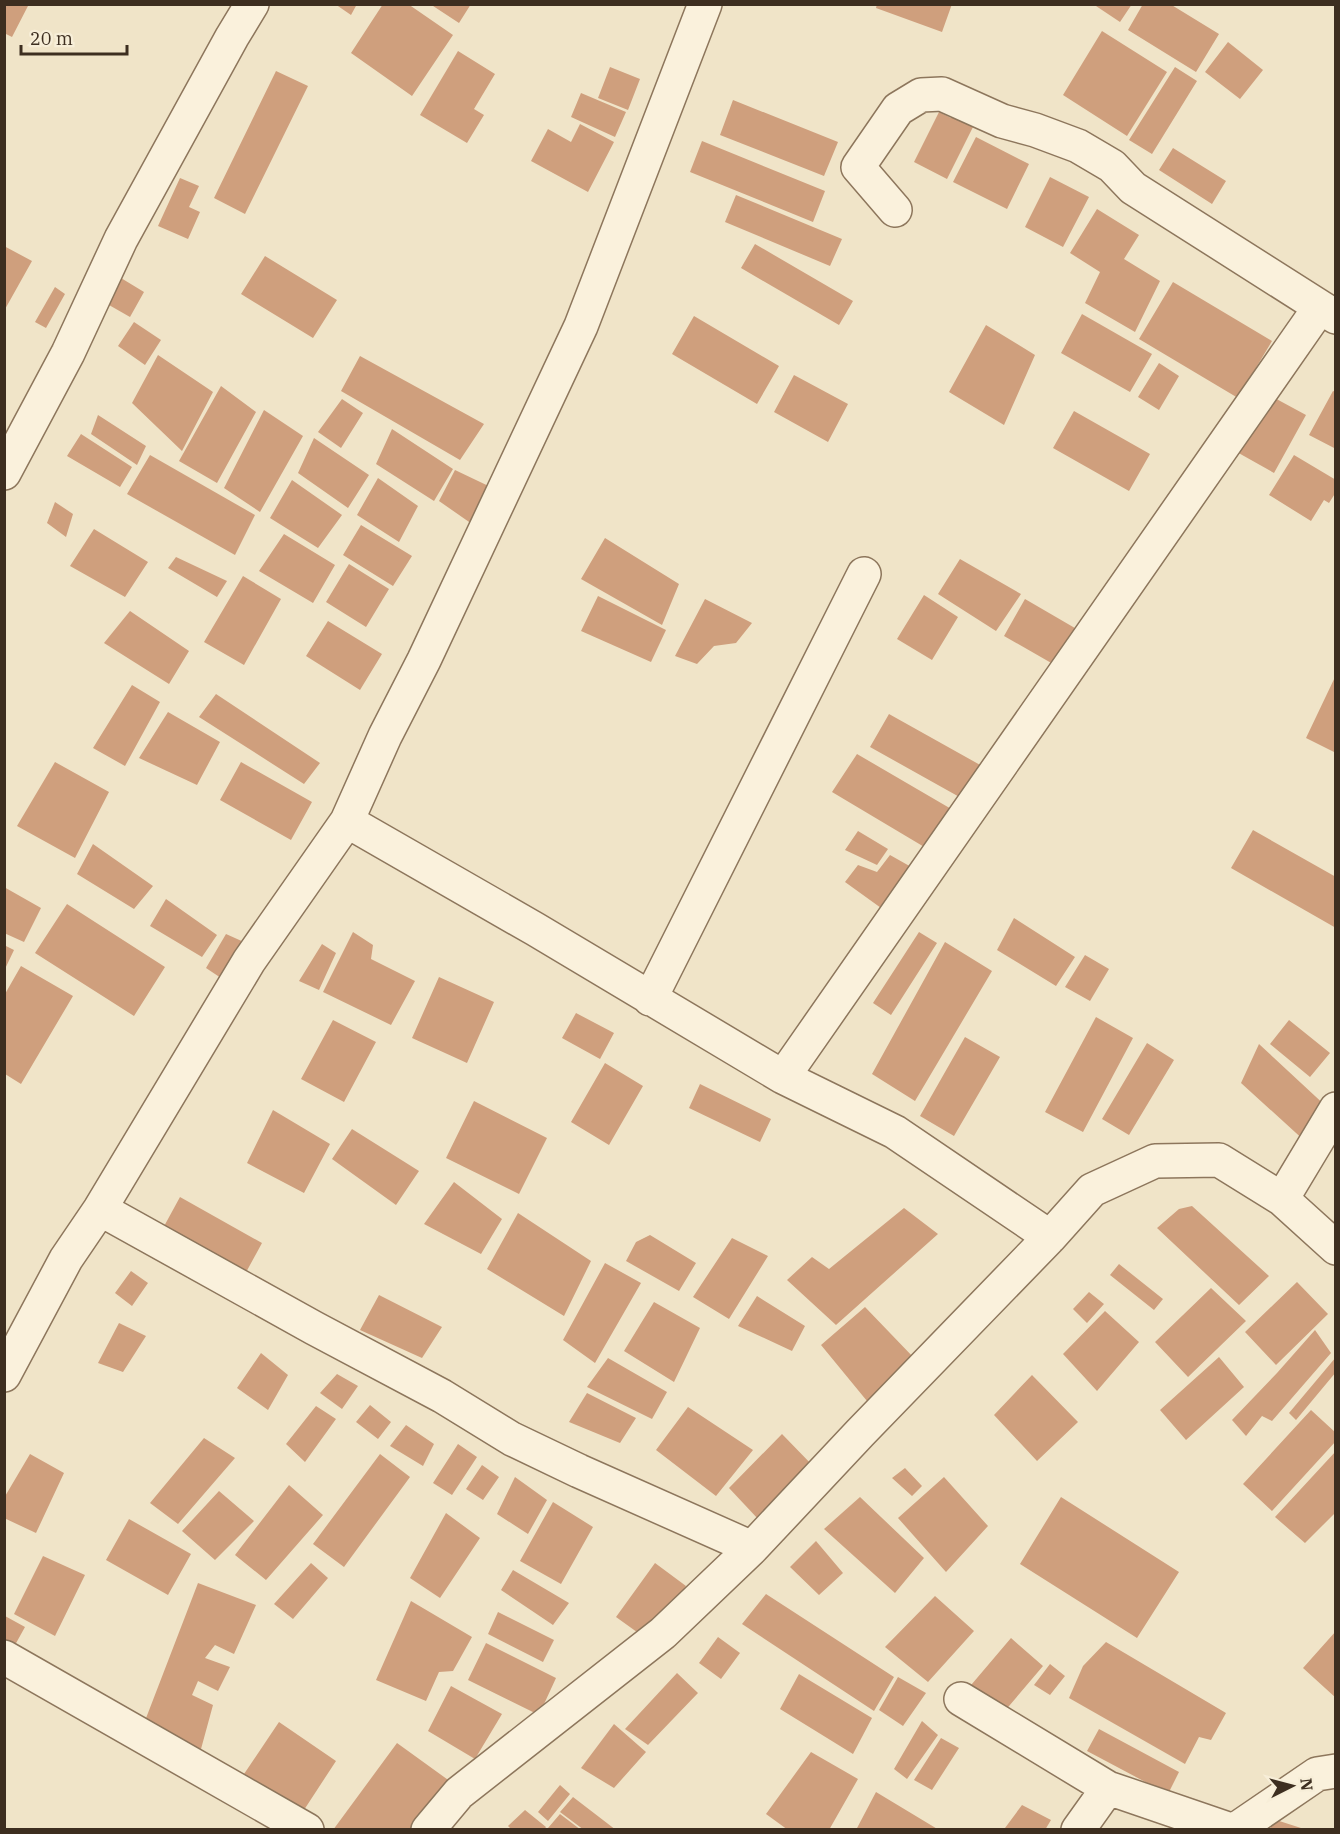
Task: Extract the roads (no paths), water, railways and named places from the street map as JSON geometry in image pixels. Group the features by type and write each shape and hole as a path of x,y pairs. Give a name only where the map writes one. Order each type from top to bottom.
{"street":[{"path":"4,473 68,353 121,239 252,4"},
{"path":"4,1375 66,1259 100,1209 249,961 347,821 581,326 705,4"},
{"path":"783,1077 1328,312 1133,188 1112,166 1078,146 1002,121 942,94 921,95 898,109 858,167 895,210"},
{"path":"650,999 864,574"},
{"path":"347,821 535,929 783,1077 895,1132 1050,1237"},
{"path":"1282,1199 1335,1109"},
{"path":"428,1830 459,1792 663,1633 752,1548 1050,1237 1092,1190 1155,1161 1219,1160 1282,1199 1335,1248"},
{"path":"100,1209 442,1396 512,1438 579,1471 752,1548"},
{"path":"4,1657 307,1830"},
{"path":"961,1699 1108,1788 1231,1830"},
{"path":"1235,1830 1317,1774 1335,1771"},
{"path":"1078,1830 1108,1788"}]}
